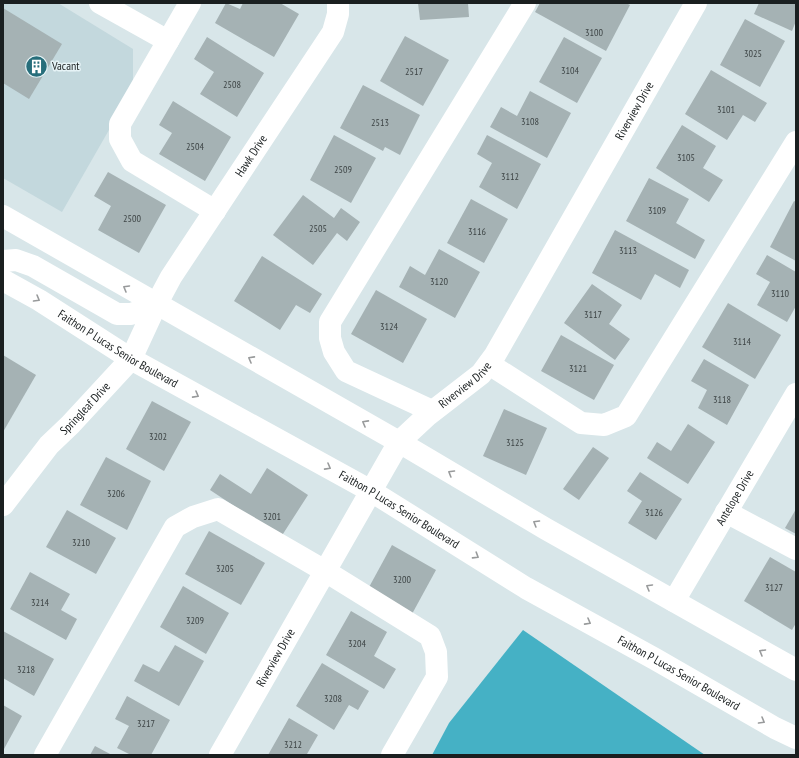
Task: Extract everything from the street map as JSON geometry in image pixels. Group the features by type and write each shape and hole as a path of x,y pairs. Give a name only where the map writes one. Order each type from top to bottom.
{"main road":[{"path":"100,3 168,41"},
{"path":"190,3 120,124 120,139 132,161 215,211"},
{"name":"Hawk Drive","path":"156,305 171,277 333,32 338,14 338,3"},
{"path":"432,411 346,371 334,352 330,338 330,322 525,3"},
{"name":"Riverview Drive","path":"220,755 398,442 432,411 481,374 489,364 696,3"},
{"path":"489,364 581,423 604,425 626,416 796,142"},
{"path":"3,216 156,305 398,442 546,529 796,670"},
{"path":"3,261 16,260 33,266 117,314 131,314 156,305"},
{"name":"Faithon P Lucas Senior Boulevard","path":"3,280 39,300 131,359 371,491 526,588 655,659 775,728 796,738"},
{"name":"Springleaf Drive","path":"5,498 49,444 70,425 131,359 156,305"},
{"name":"Antelope Drive","path":"674,601 796,394"},
{"path":"45,755 175,527 193,517 218,509 325,571 430,636 436,652 437,677 392,755"},
{"path":"726,512 796,549"}],"shaded area":[{"path":"3,3 58,3 133,49 133,88 62,212 3,178"},
{"path":"523,630 705,755 432,755 449,723"}],"building":[{"path":"226,3 240,9 243,3 280,3 299,14 274,57 215,23"},
{"path":"418,3 468,3 469,17 420,20"},
{"path":"540,3 626,3 630,5 606,51 535,12"},
{"path":"759,3 796,3 796,21 792,31 754,14"},
{"path":"3,8 62,44 29,99 3,83"},
{"path":"745,19 785,41 760,87 720,65"},
{"path":"405,36 449,60 423,106 380,81"},
{"path":"207,37 264,73 237,117 200,94 214,72 194,59"},
{"path":"564,37 602,58 577,103 539,82"},
{"path":"711,70 767,103 755,122 743,115 727,140 685,114"},
{"path":"363,85 420,115 400,155 385,147 383,151 340,128"},
{"path":"530,91 571,113 547,158 490,127 501,107 517,116"},
{"path":"173,101 231,137 205,181 159,154 172,133 159,125"},
{"path":"682,125 716,146 703,168 723,180 709,202 656,168"},
{"path":"334,135 376,158 351,203 310,180"},
{"path":"487,135 541,164 517,209 479,187 492,163 477,154"},
{"path":"108,172 166,205 139,253 98,230 111,206 94,196"},
{"path":"649,178 689,199 676,223 705,240 695,259 626,221"},
{"path":"303,195 334,218 341,208 360,222 347,241 337,233 313,265 273,235"},
{"path":"471,199 508,219 484,263 447,243"},
{"path":"794,201 796,202 796,261 770,247"},
{"path":"615,230 689,270 680,288 655,274 641,300 592,273"},
{"path":"439,249 480,272 455,318 399,287 410,266 425,275"},
{"path":"767,255 796,272 796,306 787,322 757,305 770,282 756,274"},
{"path":"262,256 322,294 310,313 296,305 280,330 234,301"},
{"path":"592,284 622,305 609,324 630,339 615,360 564,323"},
{"path":"376,290 427,319 403,363 351,334"},
{"path":"728,303 781,335 755,379 702,347"},
{"path":"561,335 614,365 594,400 541,371"},
{"path":"3,355 36,375 3,432"},
{"path":"704,359 749,385 727,425 698,408 707,390 691,381"},
{"path":"152,401 191,422 164,471 126,449"},
{"path":"504,409 547,428 526,475 483,456"},
{"path":"688,424 715,442 688,484 647,458 657,442 671,451"},
{"path":"593,447 609,458 579,500 563,489"},
{"path":"106,457 151,481 127,530 80,505"},
{"path":"267,468 308,495 281,537 210,490 220,474 251,494"},
{"path":"640,472 682,499 656,540 628,523 642,501 627,491"},
{"path":"796,509 796,534 785,528"},
{"path":"67,510 116,538 96,574 46,547"},
{"path":"209,531 265,563 241,605 185,574"},
{"path":"392,545 436,570 412,614 368,589"},
{"path":"770,557 796,572 796,623 792,630 744,601"},
{"path":"30,572 70,594 61,610 77,619 66,640 10,609"},
{"path":"183,586 229,613 206,654 160,627"},
{"path":"351,611 387,632 374,656 396,669 384,689 326,655"},
{"path":"3,631 54,659 34,696 3,678"},
{"path":"175,645 204,661 179,706 134,681 143,664 159,672"},
{"path":"322,663 369,691 358,710 349,705 334,730 296,706"},
{"path":"127,696 170,720 151,755 131,755 117,748 129,726 115,719"},
{"path":"3,705 22,716 4,749 3,748"},
{"path":"289,718 318,735 307,754 310,755 268,755"},
{"path":"95,746 112,755 90,755"}],"place":[{"name":"Vacant","path":"37,66"}]}
